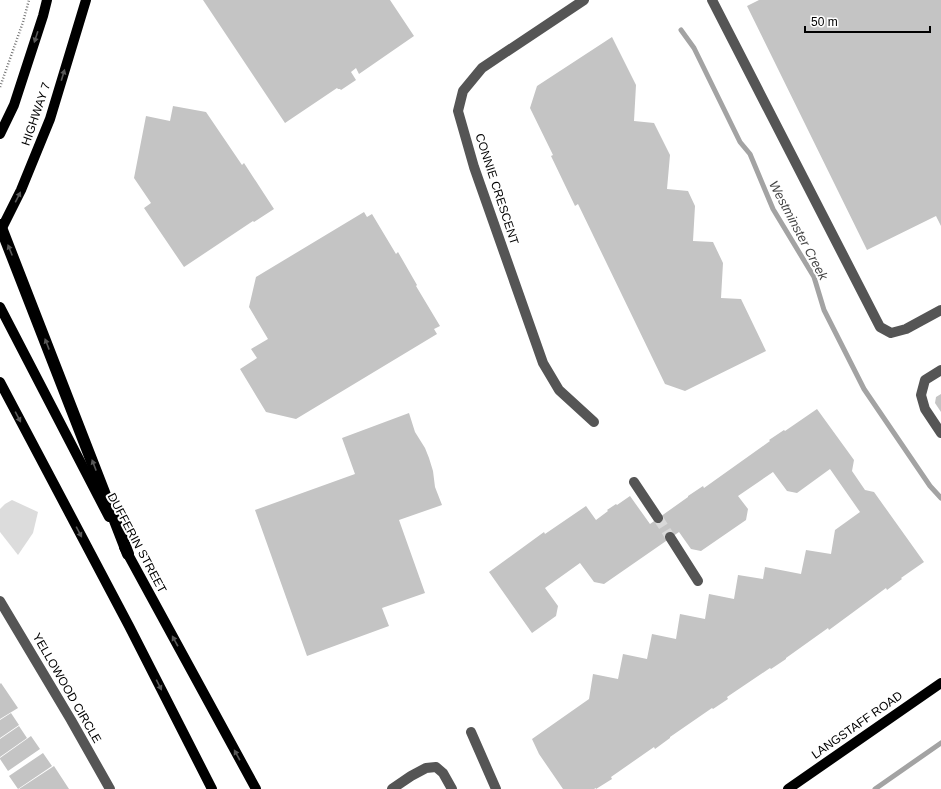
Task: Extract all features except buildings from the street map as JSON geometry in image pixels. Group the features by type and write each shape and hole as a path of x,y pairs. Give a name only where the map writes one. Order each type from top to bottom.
{"highway":[{"path":"0,225 128,554"}],"main road":[{"name":"HIGHWAY 7","path":"0,134 14,105 47,0"},
{"name":"HIGHWAY 7","path":"0,232 21,190 50,120 86,0"},
{"name":"DUFFERIN STREET","path":"1,310 128,554 256,789"},
{"path":"0,382 125,619 212,789"},
{"name":"LANGSTAFF ROAD","path":"788,789 941,683"}],"street":[{"name":"CONNIE CRESCENT","path":"584,0 482,68 463,91 458,111 474,167 543,363 559,390 594,422"},
{"path":"712,0 880,327 891,333 906,329 941,310"},
{"path":"941,370 925,380 921,395 925,409 941,433"},
{"path":"634,482 658,518"},
{"path":"670,538 698,582"},
{"name":"YELLOWOOD CIRCLE","path":"0,601 67,713 110,789"},
{"path":"471,732 496,789"},
{"path":"392,789 426,768 436,767 443,773 452,789"}],"path":[{"path":"0,86 23,22 29,0"}],"shaded area":[{"path":"12,500 38,512 33,533 18,555 0,532 0,509"}],"waterway":[{"name":"Westminster Creek","path":"681,30 694,48 740,142 750,154 773,209 814,277 824,310 864,389 930,486 941,498"},
{"path":"875,789 941,743"}],"tunnel":[{"path":"658,518 670,537"}]}
